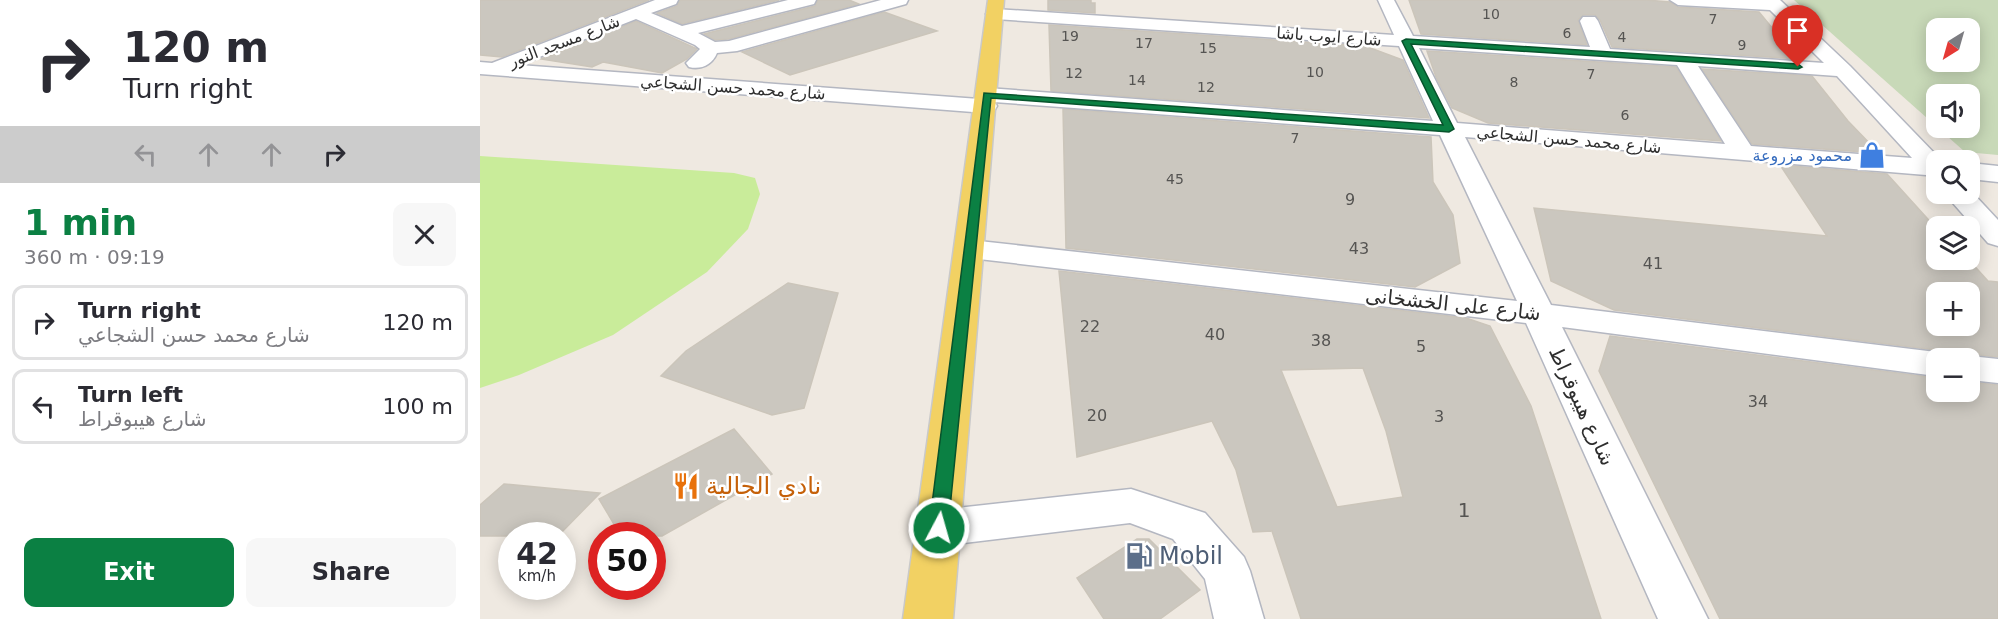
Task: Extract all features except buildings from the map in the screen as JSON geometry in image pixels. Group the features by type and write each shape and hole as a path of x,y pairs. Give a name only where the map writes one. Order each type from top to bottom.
{"main road":[{"path":"928,619 987,100 995,7"}],"street":[{"path":"679,32 808,0"},
{"path":"640,15 702,41 710,48 730,47 900,0"},
{"name":"شارع هيبوقراط","path":"1386,0 1539,314 1683,619"},
{"path":"1678,0 1773,3 1843,69 1926,158"},
{"name":"شارع مسجد النور","path":"485,69 677,4"},
{"name":"شارع ايوب باشا","path":"995,7 1406,41 1843,69"},
{"path":"1589,21 1602,54"},
{"path":"663,82 706,57 710,48"},
{"path":"1683,59 1743,153"},
{"name":"شارع محمد حسن الشجاعي","path":"485,69 663,82 1449,129 1926,168"},
{"path":"1980,172 1998,174"},
{"path":"1967,204 1998,237"},
{"name":"شارع على الخشخانى","path":"970,249 1539,314 1926,363"},
{"path":"1980,369 1998,371"},
{"path":"939,528 1131,506 1189,526 1227,572 1239,619"}],"green space":[{"path":"1794,0 1998,0 1998,155 1980,153 1980,150 1963,150 1949,138 1980,138 1980,84 1926,84 1926,117"},
{"path":"480,156 734,173 755,178 760,194 748,229 707,272 613,335 519,375 480,388"}],"place":[{"name":"محمود مزروعة","path":"1872,155"},
{"name":"نادي الجالية","path":"686,486"},
{"name":"Mobil","path":"1139,556"}],"route":[{"path":"939,528 987,95 1449,129 1406,41 1798,67"}]}
